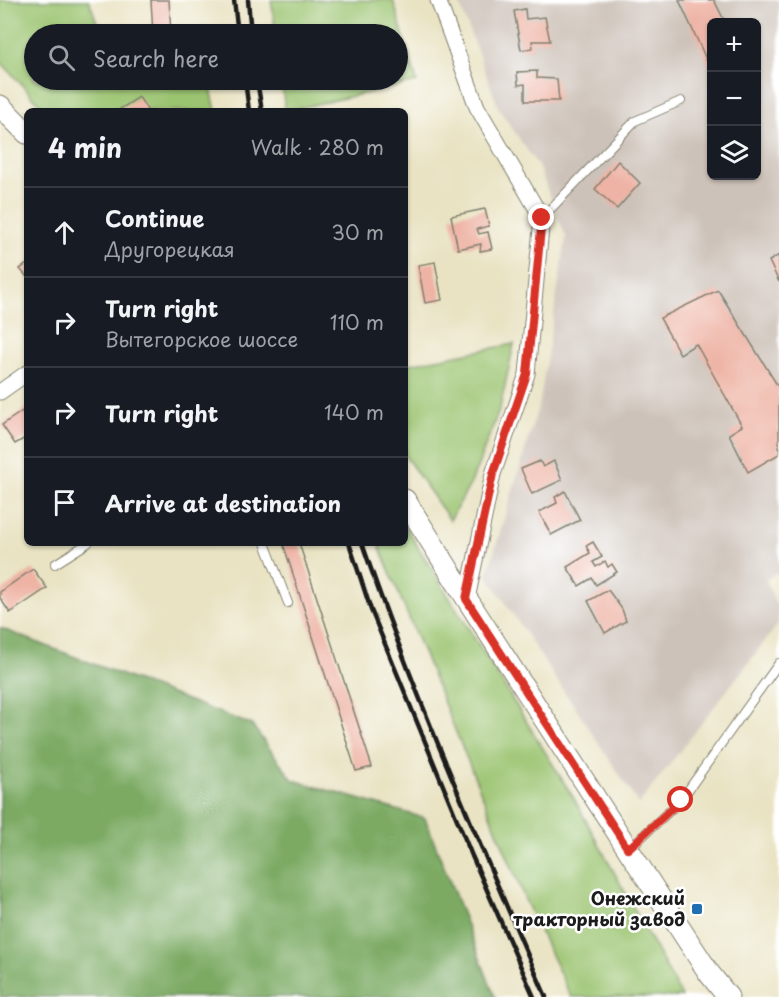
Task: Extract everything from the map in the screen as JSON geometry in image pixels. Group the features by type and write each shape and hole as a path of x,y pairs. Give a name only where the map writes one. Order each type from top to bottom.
{"main road":[{"path":"0,106 24,130"},
{"path":"408,505 466,599 628,849 709,973 728,997"}],"street":[{"path":"438,0 477,107 542,218 527,374 493,474 466,599"},
{"path":"0,392 24,375"}],"lane":[{"path":"542,218 635,121 681,101"},
{"path":"55,564 83,546"},
{"path":"266,546 288,603"},
{"path":"628,849 681,800 779,663"}],"shaded area":[{"path":"458,0 779,0 779,571 766,580 779,611 779,623 639,804 487,575 540,401 566,237 538,166 499,109"}],"green space":[{"path":"0,0 89,0 97,24 24,24 24,87 0,61"},
{"path":"271,0 393,0 400,24 275,24"},
{"path":"408,51 417,82 408,84"},
{"path":"27,90 211,90 215,108 43,108"},
{"path":"282,90 381,90 299,108 285,108"},
{"path":"514,344 500,408 471,483 450,520 408,460 408,364"},
{"path":"408,531 573,797 682,997 571,997 527,904 380,546 408,546"},
{"path":"0,628 252,725 293,780 425,818 495,997 0,997"}],"building":[{"path":"151,0 169,0 170,24 152,24"},
{"path":"679,0 714,0 723,18 707,18 707,61"},
{"path":"525,9 526,19 545,17 550,41 532,41 533,48 521,50 514,11"},
{"path":"537,71 537,78 557,79 559,101 525,101 525,84 518,85 517,72"},
{"path":"139,97 146,108 122,108"},
{"path":"618,161 640,183 617,209 595,189"},
{"path":"485,209 489,226 477,229 479,234 488,232 492,249 480,251 481,244 458,249 451,216"},
{"path":"779,255 779,282 769,261"},
{"path":"435,262 442,300 425,303 418,265"},
{"path":"718,290 779,388 779,454 748,472 729,434 742,426 696,344 680,354 660,318"},
{"path":"24,410 24,439 15,444 2,425"},
{"path":"540,461 543,467 554,461 562,480 532,494 521,469"},
{"path":"565,491 580,520 551,535 539,512 557,503 555,497"},
{"path":"593,542 602,557 593,562 596,567 605,561 608,567 612,564 617,572 596,585 592,578 579,586 567,567 590,553 586,546"},
{"path":"284,546 300,546 372,767 356,771"},
{"path":"33,569 47,588 10,613 0,598 0,592"},
{"path":"608,590 622,609 626,621 605,633 588,601"}],"railway":[{"path":"234,0 237,24"},
{"path":"248,0 250,24"},
{"path":"246,90 249,108"},
{"path":"259,90 262,108"},
{"path":"350,546 371,610 472,856 534,997"},
{"path":"363,546 426,715 546,997"}],"place":[{"name":"Онежский тракторный завод","path":"697,909"}],"route":[{"path":"542,218 527,374 493,474 466,599 628,849 681,800"}]}
